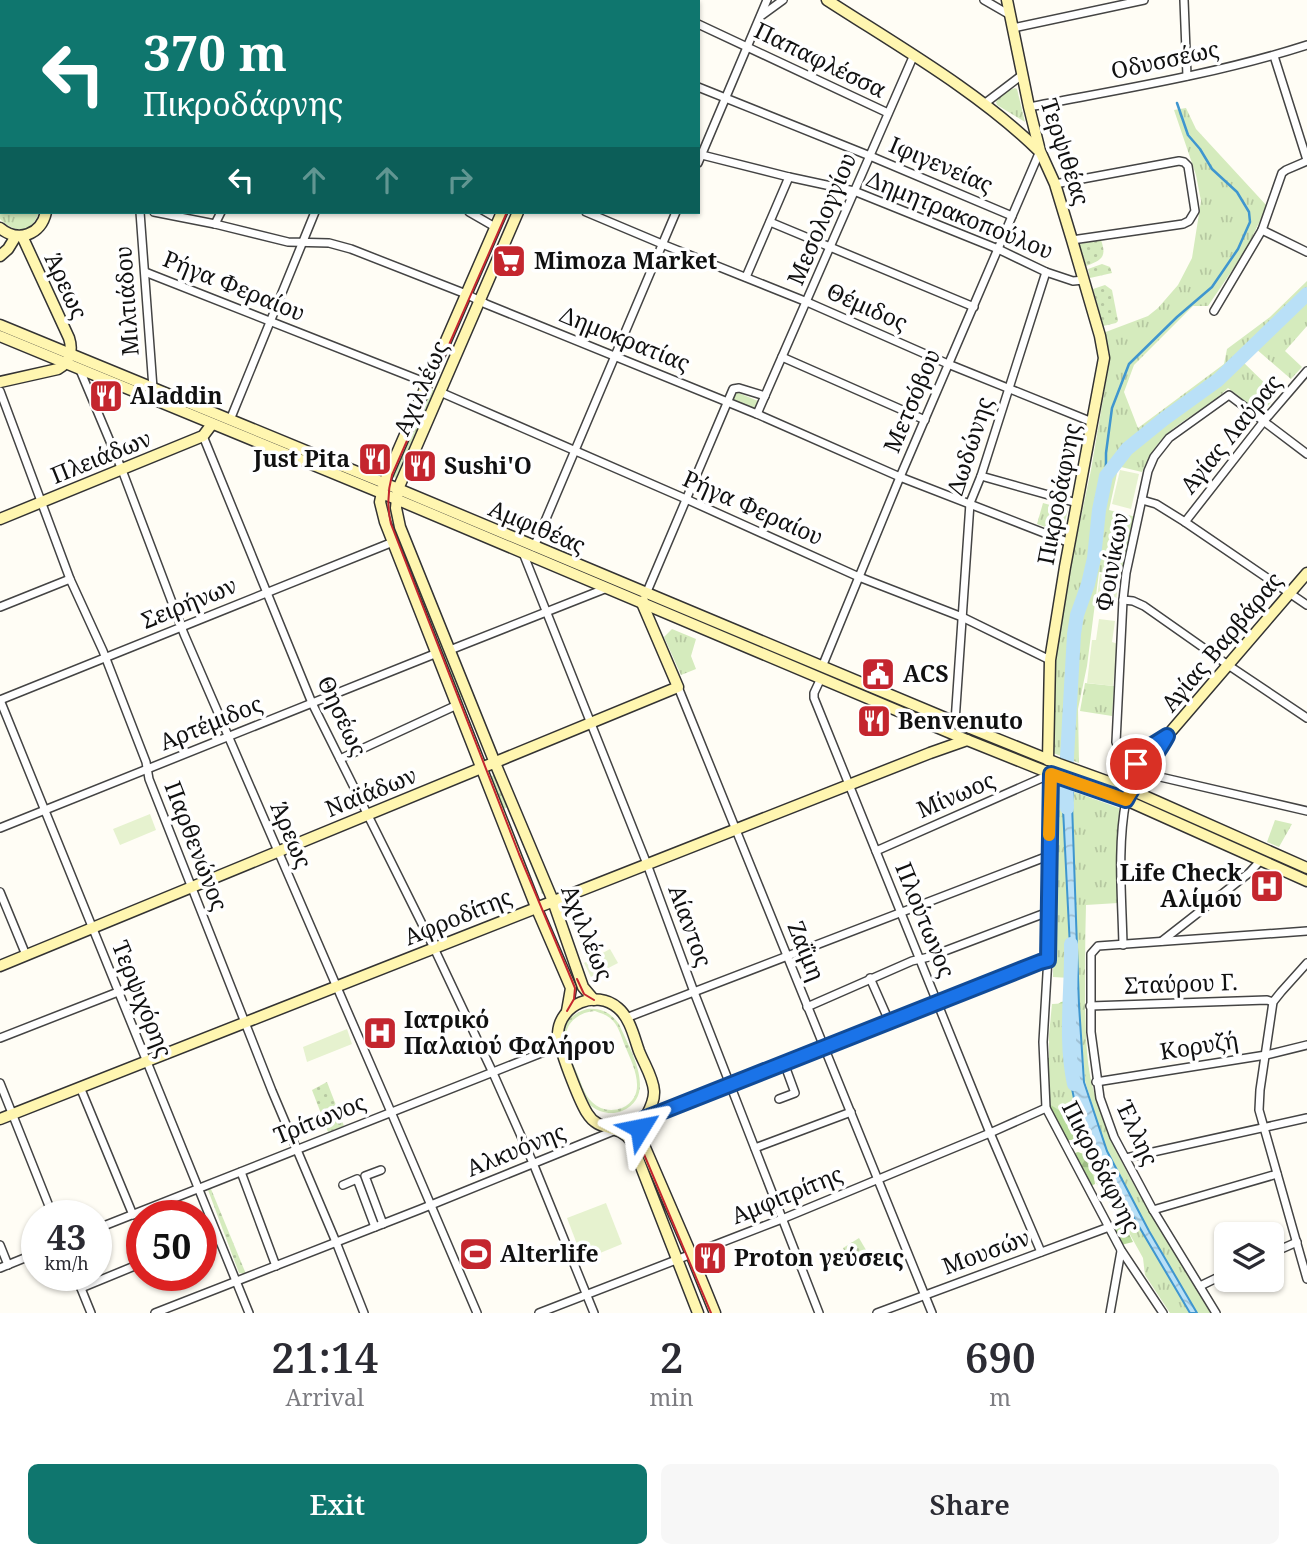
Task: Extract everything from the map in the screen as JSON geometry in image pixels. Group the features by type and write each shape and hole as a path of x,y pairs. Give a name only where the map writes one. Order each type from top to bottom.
{"main road":[{"path":"827,0 984,104 1040,151"},
{"name":"Τερψιθέας","path":"1007,0 1040,151 1055,184 1072,240"},
{"path":"0,228 19,236 31,234 44,221 46,214"},
{"name":"Αχιλλέως","path":"501,214 382,488 382,514 536,907 571,988 568,1011"},
{"name":"Αχιλλέως","path":"517,214 397,494 397,516 552,901 583,988 594,1000 577,1004 568,1011"},
{"path":"0,256 19,236"},
{"name":"Άρεως","path":"19,236 69,338 71,349 68,358"},
{"name":"Πικροδάφνης","path":"1048,760 1050,660 1104,358 1072,240"},
{"name":"Αμφιθέας","path":"0,325 68,358 80,370 212,424 534,547 821,678 1054,775 1126,800 1307,881"},
{"name":"Αμφιθέας","path":"0,336 153,388 230,419 382,488"},
{"path":"0,382 58,369 68,358"},
{"path":"203,436 212,424"},
{"name":"Πλειάδων","path":"0,519 203,436"},
{"name":"Αμφιθέας","path":"397,494 523,553 607,588 644,598 822,667 1048,760 1131,790 1307,868"},
{"name":"Αγίας Βαρβάρας","path":"1126,800 1158,754 1167,736 1307,573"},
{"name":"Ζαΐμη","path":"644,598 678,687"},
{"name":"Ναϊάδων","path":"0,966 678,687"},
{"name":"Αφροδίτης","path":"930,753 943,744 955,722"},
{"name":"Αγίας Βαρβάρας","path":"1115,796 1118,785 1151,746 1167,736"},
{"name":"Αφροδίτης","path":"0,1119 967,740"},
{"path":"594,1000 612,1004 622,1012 653,1084 653,1102 635,1139 676,1260 698,1313"},
{"path":"568,1011 559,1027 559,1046 586,1113 600,1125 635,1139 691,1254 715,1313"},
{"name":"Αλκυόνης","path":"617,1130 644,1119"}],"street":[{"path":"700,156 767,0"},
{"path":"761,16 783,0"},
{"path":"984,0 1010,15"},
{"path":"1013,28 1144,0"},
{"path":"1184,0 1187,76"},
{"name":"Παπαφλέσσα","path":"700,25 888,113"},
{"name":"Οδυσσέως","path":"1029,107 1187,76 1274,56 1307,45"},
{"path":"1214,311 1262,230 1282,173 1307,160 1274,56"},
{"name":"Μεσολογγίου","path":"757,414 913,57"},
{"name":"Τερψιθέας","path":"984,104 1022,75"},
{"name":"Ιφιγενείας","path":"700,88 1012,216"},
{"name":"Μετσόβου","path":"822,667 1040,151"},
{"name":"Δημητρακοπούλου","path":"700,158 854,191 998,249 1046,272 1073,281 1084,280"},
{"path":"1055,184 1179,160 1188,166 1195,211 1189,221 1072,240"},
{"path":"746,277 789,177"},
{"name":"Μιλτιάδου","path":"140,214 153,388"},
{"name":"Δημοκρατίας","path":"164,214 288,242 329,243 351,248 757,414 900,477 1069,543"},
{"path":"215,224 220,214"},
{"path":"230,419 314,214"},
{"path":"472,214 495,227"},
{"name":"Θέμιδος","path":"591,214 1092,422"},
{"path":"534,547 675,214"},
{"path":"770,222 974,307"},
{"path":"1262,230 1307,252"},
{"name":"Ρήγα Φεραίου","path":"145,272 427,383"},
{"name":"Δωδώνης","path":"955,722 970,503 1046,272"},
{"path":"782,357 925,419"},
{"name":"Άρεως","path":"80,370 122,470 181,627 477,1313"},
{"name":"Αγίας Λαύρας","path":"1185,522 1307,371"},
{"path":"644,598 733,389 739,388 765,396"},
{"name":"Παρθενώνος","path":"0,391 41,503 146,762 146,769 244,1023 363,1313"},
{"name":"Ρήγα Φεραίου","path":"440,392 859,577 961,617 1050,660"},
{"name":"Φοινίκων","path":"1136,764 1122,755 1116,742 1126,573 1148,471 1154,457 1169,438 1229,395 1264,421"},
{"path":"1264,421 1307,454"},
{"name":"Θησέως","path":"203,436 313,703 493,1073 594,1313"},
{"path":"981,476 1077,503"},
{"path":"1142,500 1156,504 1185,522 1307,605"},
{"name":"Σειρήνων","path":"0,700 393,542"},
{"name":"Αίαντος","path":"523,553 647,864 819,1313"},
{"path":"0,607 71,579"},
{"path":"450,650 607,588"},
{"path":"1123,600 1144,606 1307,718"},
{"name":"Αρτέμιδος","path":"0,828 437,653"},
{"name":"Πλούτωνος","path":"821,678 814,698 1041,1252"},
{"name":"Ζαΐμη","path":"678,687 932,1313"},
{"name":"Τερψιχόρης","path":"0,700 202,1200"},
{"path":"340,759 457,705"},
{"path":"1143,773 1307,811"},
{"name":"Μίνωος","path":"876,850 1054,775"},
{"name":"Πικροδάφνης","path":"1054,775 1048,856 1048,960 1043,1042 1046,1108 1121,1250 1163,1313"},
{"path":"1126,800 1122,862 1123,945 1307,931"},
{"path":"626,1018 1048,856"},
{"path":"1161,942 1249,873 1261,860"},
{"path":"0,892 26,955"},
{"path":"807,1007 919,958 929,957 1048,912"},
{"name":"Έλλης","path":"1123,945 1098,946 1093,950 1091,958 1090,1006 1096,1082 1109,1125 1153,1210 1216,1313"},
{"name":"Αλκυόνης","path":"644,1119 1048,960"},
{"path":"1307,963 1273,1002 1259,1110 1307,1279"},
{"path":"870,978 889,1021"},
{"path":"0,1038 118,992"},
{"name":"Σταύρου Γ.","path":"1090,1006 1268,1000 1273,1002"},
{"name":"Κορυζή","path":"1096,1082 1266,1055 1307,1045"},
{"name":"Τρίτωνος","path":"170,1200 559,1046"},
{"path":"779,1099 795,1093 784,1063"},
{"path":"0,1083 47,1200"},
{"path":"80,1087 127,1200"},
{"name":"Αμφιτρίτης","path":"539,1313 782,1219 1046,1108"},
{"path":"755,1148 851,1111"},
{"path":"1126,1158 1307,1118"},
{"name":"Αλκυόνης","path":"155,1313 617,1130"},
{"path":"379,1225 365,1176 381,1170"},
{"path":"241,1172 276,1266"},
{"path":"1153,1210 1277,1174"},
{"path":"343,1185 357,1180 379,1225"},
{"name":"Μουσών","path":"877,1313 1109,1227"},
{"name":"Τερψιχόρης","path":"217,1236 249,1313"},
{"path":"1284,1248 1297,1242"},
{"path":"0,1245 4,1266 21,1259"},
{"path":"1110,1313 1121,1250"},
{"path":"1200,1286 1214,1279"},
{"path":"83,1291 91,1313"}],"green space":[{"path":"1015,88 1025,122 996,102 1004,93"},
{"path":"1186,108 1196,129 1267,206 1246,250 1208,306 1193,306 1134,365 1124,392 1138,428 1224,364 1227,349 1270,317 1307,281 1307,326 1285,351 1302,367 1291,379 1255,348 1242,361 1277,395 1261,414 1228,388 1166,435 1155,447 1142,472 1121,467 1118,469 1109,510 1136,517 1121,575 1099,572 1087,666 1078,709 1079,763 1053,753 1054,658 1108,370 1110,353 1103,333 1148,316 1158,308 1178,285 1192,258 1201,201 1196,175 1174,110"},
{"path":"0,214 38,214 28,228 22,229 11,227 0,219"},
{"path":"1101,240 1102,257 1086,266 1079,244"},
{"path":"1102,264 1110,267 1112,273 1090,278 1088,269"},
{"path":"1105,285 1112,290 1118,321 1103,326 1093,289"},
{"path":"465,304 467,305 432,390 435,390 471,307 473,308 401,474 398,473 396,478 391,476"},
{"path":"734,391 758,401 755,409 730,400"},
{"path":"1120,470 1139,474 1131,509 1112,504"},
{"path":"385,501 395,505 441,635 434,637 392,531"},
{"path":"1043,503 1068,510 1062,533 1037,524"},
{"path":"1100,574 1119,577 1115,609 1096,607"},
{"path":"1099,619 1115,621 1112,642 1118,644 1113,686 1087,683 1092,640 1096,640"},
{"path":"672,629 696,639 691,656 696,669 681,675 664,637"},
{"path":"442,639 464,695 461,697 464,706 461,707 435,641"},
{"path":"1085,683 1114,686 1112,716 1080,711"},
{"path":"497,774 546,893 542,894 508,807 503,809 538,897 535,898 487,778"},
{"path":"1055,785 1119,808 1118,903 1086,905 1085,1007 1089,1071 1116,1151 1163,1233 1214,1313 1197,1313 1149,1231 1106,1150 1085,1081 1079,1005 1073,794 1063,789 1072,987 1071,1084 1077,1113 1098,1157 1190,1313 1170,1313 1145,1275 1143,1258 1122,1220 1096,1183 1067,1115 1049,1104 1052,1004 1070,1003 1070,978 1053,977"},
{"path":"150,814 156,830 120,845 113,829"},
{"path":"1275,820 1292,824 1279,847 1267,842"},
{"path":"610,949 618,963 591,977 584,963"},
{"path":"1066,1001 1069,1008 1082,1134 1075,1140 1067,1140 1063,1136 1048,1107 1047,1086 1051,1085 1051,1077 1046,1077 1046,1058 1058,1057 1054,1007"},
{"path":"587,1009 597,1009 612,1016 619,1024 634,1058 640,1083 639,1094 633,1104 622,1111 610,1113 598,1110 588,1103 584,1096 568,1057 564,1038 564,1029 575,1014","holes":["595,1011 610,1018 617,1027 637,1079 635,1096 622,1108 602,1108 589,1099 567,1047 569,1025 583,1014"]},
{"path":"347,1029 352,1044 307,1062 303,1047"},
{"path":"327,1082 344,1126 328,1132 312,1090"},
{"path":"1078,1152 1086,1155 1093,1170 1095,1184 1091,1186 1072,1154"},
{"path":"211,1189 216,1200 212,1200 208,1190"},
{"path":"606,1203 622,1244 583,1260 567,1218"},
{"path":"217,1204 246,1274 239,1273 217,1214"},
{"path":"1123,1222 1133,1242 1121,1245 1111,1226"},
{"path":"859,1238 869,1255 858,1265 850,1263 843,1248"}],"water":[{"path":"1062,789 1073,793 1084,1082 1107,1151 1149,1231 1197,1313 1190,1313 1098,1157 1077,1113 1071,1084 1072,987"}],"waterway":[{"path":"1106,476 1112,408 1129,364 1212,287 1238,249 1250,222 1249,212 1237,192 1212,169 1188,135 1177,103"},
{"path":"1067,808 1066,775 1074,634 1094,558 1106,476 1127,449 1218,380 1307,294"},
{"path":"1071,944 1069,1049 1074,1084"}],"tram line":[{"path":"506,214 392,475 388,506 391,524 519,854 575,988 574,999 567,1011"},
{"path":"577,979 584,994 594,1000"},
{"path":"640,1136 643,1152 711,1313"}],"slow traffic":[{"path":"1049,835 1051,774 1126,800 1139,779"}],"place":[{"name":"Mimoza Market","path":"509,261"},
{"name":"Aladdin","path":"106,396"},
{"name":"Just Pita","path":"375,459"},
{"name":"Sushi'O","path":"420,466"},
{"name":"ACS","path":"878,674"},
{"name":"Benvenuto","path":"874,721"},
{"name":"Life Check Αλίμου","path":"1267,886"},
{"name":"Ιατρικό Παλαιού Φαλήρου","path":"380,1033"},
{"name":"Alterlife","path":"476,1254"},
{"name":"Proton γεύσεις","path":"710,1258"}],"route":[{"path":"640,1128 644,1119 651,1116 1048,960 1051,774 1126,800 1158,754 1167,736 1151,746 1136,764"}]}
